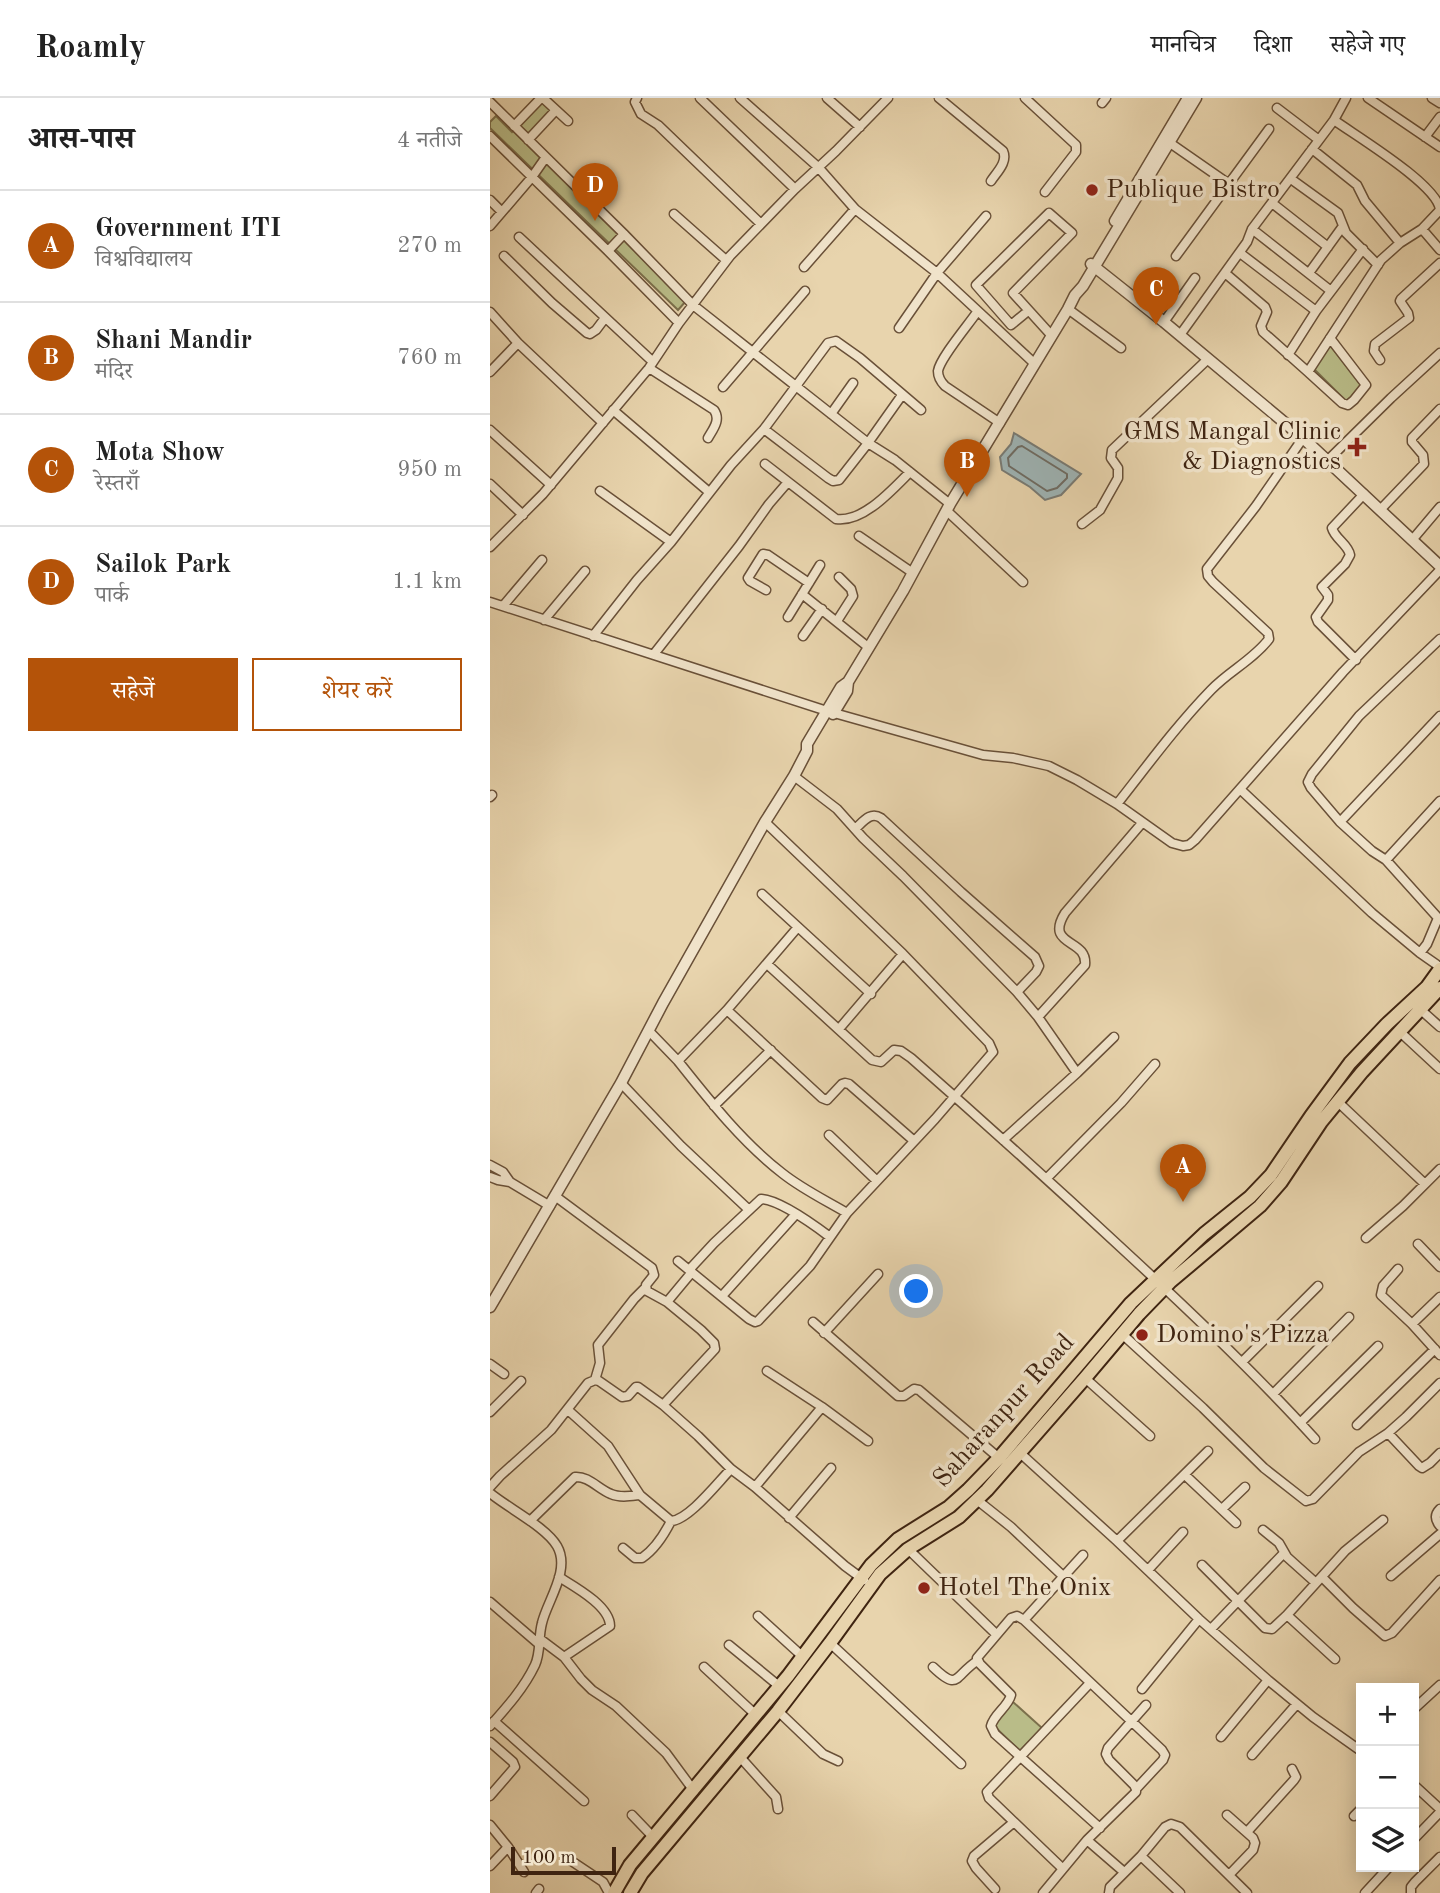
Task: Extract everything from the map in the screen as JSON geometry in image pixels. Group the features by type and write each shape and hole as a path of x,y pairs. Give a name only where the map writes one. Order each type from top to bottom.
{"main road":[{"name":"Saharanpur Road","path":"629,1893 642,1873 778,1711 830,1643 866,1581 871,1565 890,1546 948,1507 968,1490 1086,1378 1160,1283 1204,1234 1250,1197 1271,1175 1350,1063 1427,987 1440,968"},
{"name":"Saharanpur Road","path":"614,1893 630,1865 866,1581 880,1574 908,1549 959,1517 978,1500 1015,1448 1131,1303 1261,1206 1281,1182 1321,1122 1399,1031 1440,988"}],"street":[{"path":"514,126 542,98 568,121"},
{"path":"637,98 635,102 641,114 658,125 761,224"},
{"path":"700,98 795,189"},
{"path":"740,98 818,167 855,209 937,274 1035,364"},
{"path":"827,98 860,127"},
{"path":"490,547 551,485 614,410 726,260 888,98"},
{"path":"939,98 1003,151 1004,161 991,181"},
{"path":"1025,98 1073,141 1077,148 1045,192"},
{"path":"1174,98 1187,105"},
{"path":"1092,265 1187,105 1196,98"},
{"path":"1180,335 1240,253 1252,229 1334,120 1346,98"},
{"path":"1370,98 1440,147"},
{"path":"1432,98 1440,103"},
{"path":"490,1307 621,1083 765,822 807,751 813,747 830,712 847,691 848,682 868,647 1068,309 1078,284 1170,142 1187,105"},
{"path":"492,108 546,157 693,305 868,443 910,472 949,507 1023,582"},
{"path":"1277,108 1319,140"},
{"path":"528,140 556,110"},
{"path":"1425,137 1440,117"},
{"path":"1308,372 1378,265 1401,243 1422,229 1440,210 1435,198 1415,177 1334,120"},
{"path":"1176,256 1269,129"},
{"path":"490,136 680,323"},
{"path":"1170,142 1229,184"},
{"path":"1312,149 1357,185 1365,201 1401,243"},
{"path":"490,226 546,157"},
{"path":"1290,179 1338,213 1346,233 1378,265"},
{"path":"490,200 502,212"},
{"path":"1272,203 1328,247"},
{"path":"804,267 855,209"},
{"path":"1028,311 1011,325 976,285 1049,213 1072,233 1013,293 1052,336"},
{"path":"674,214 726,260"},
{"path":"899,328 937,274 986,216"},
{"path":"1309,273 1343,226"},
{"path":"1252,229 1331,291"},
{"path":"1422,229 1440,250"},
{"path":"608,251 624,234"},
{"path":"520,237 650,365 715,411 718,417 708,438"},
{"path":"1288,355 1316,311 1363,249"},
{"path":"1240,253 1316,311"},
{"path":"504,256 587,333 596,330 605,318"},
{"path":"1380,360 1374,351 1375,344 1409,318 1400,302 1402,296 1440,263"},
{"path":"490,602 830,712 983,755 1049,766 1117,804 1172,844 1189,845 1440,568 1413,539 1303,438 1092,265"},
{"path":"1225,273 1265,307 1267,312 1262,329 1288,355 1346,405 1350,405 1365,387 1365,382 1330,338"},
{"path":"1164,322 1195,278"},
{"path":"723,387 805,291"},
{"path":"1068,309 1121,348"},
{"path":"490,312 603,423"},
{"path":"977,312 941,362 938,374 945,386 1000,423"},
{"path":"593,636 709,492 764,429 828,343 836,341 860,358 921,411"},
{"path":"490,372 519,343"},
{"path":"1327,461 1440,353"},
{"path":"1082,524 1100,510 1118,478 1118,468 1111,458 1112,450 1208,359"},
{"path":"831,414 853,383"},
{"path":"764,429 833,481 839,480 902,395"},
{"path":"1380,510 1424,464 1423,455 1412,442 1412,438 1440,409"},
{"path":"614,410 709,492"},
{"path":"490,429 551,485"},
{"path":"1117,804 1210,690 1248,661 1269,639 1268,633 1213,582 1207,569 1256,506 1303,438"},
{"path":"765,464 836,519 843,520 879,502 910,472"},
{"path":"654,654 788,482"},
{"path":"490,484 523,515"},
{"path":"600,491 671,542"},
{"path":"1356,660 1315,617 1328,600 1322,587 1345,564 1350,555 1349,549 1332,528 1364,494"},
{"path":"1413,539 1440,507"},
{"path":"859,536 913,573"},
{"path":"766,590 748,578 763,554 809,583"},
{"path":"503,606 542,560"},
{"path":"788,617 820,565"},
{"path":"544,620 585,571"},
{"path":"837,621 853,596 851,589 839,577"},
{"path":"803,594 868,647"},
{"path":"803,636 822,608"},
{"path":"1419,953 1427,944 1439,919 1386,860 1371,851 1340,822 1308,782 1359,716 1440,639"},
{"path":"1340,822 1440,716"},
{"path":"794,776 831,803 1017,992 1077,1073"},
{"path":"1241,790 1333,877 1419,953 1440,968"},
{"path":"1386,860 1440,801"},
{"path":"855,829 868,817 881,818 1035,957 1039,966 1036,972 1017,992"},
{"path":"678,1261 752,1321 758,1321 810,1266 847,1213 992,1055 993,1049 903,954 765,822"},
{"path":"1038,1017 1085,965 1086,958 1058,929 1060,922 1142,823"},
{"path":"762,894 871,993"},
{"path":"678,1061 727,1010 798,927"},
{"path":"839,1029 903,954"},
{"path":"767,964 872,1060 886,1060 894,1050 901,1051 955,1096 1160,1283 1242,1362 1315,1439"},
{"path":"727,1010 824,1100 830,1098 842,1084 849,1084 913,1140"},
{"path":"1421,1010 1440,1027"},
{"path":"649,1031 765,1159 783,1174 847,1213"},
{"path":"1399,1031 1440,1069"},
{"path":"1003,1140 1114,1037"},
{"path":"715,1106 771,1050"},
{"path":"1047,1178 1156,1065"},
{"path":"621,1083 681,1146 748,1209"},
{"path":"1338,1102 1425,1184"},
{"path":"829,1135 877,1181"},
{"path":"490,1164 503,1172 510,1182"},
{"path":"1367,1238 1440,1168"},
{"path":"490,1177 510,1182 550,1206"},
{"path":"555,1196 652,1268 654,1275 598,1345 600,1363 595,1380"},
{"path":"667,1302 690,1271 748,1209 761,1199 796,1214 830,1237"},
{"path":"722,1296 796,1214"},
{"path":"1418,1244 1440,1267"},
{"path":"1357,1425 1438,1352 1381,1295 1383,1286 1398,1269"},
{"path":"824,1333 878,1274"},
{"path":"1242,1362 1318,1286"},
{"path":"645,1288 701,1330 715,1346 713,1352 663,1405"},
{"path":"1412,1324 1440,1297"},
{"path":"1273,1394 1349,1317"},
{"path":"813,1322 898,1396 904,1396 914,1389 919,1390 999,1458"},
{"path":"1122,1334 1264,1468 1306,1500 1313,1499 1359,1452 1388,1433 1440,1383"},
{"path":"1300,1423 1378,1346"},
{"path":"490,1364 504,1374"},
{"path":"767,1370 867,1441"},
{"path":"1086,1378 1150,1436"},
{"path":"595,1380 622,1397 628,1396 638,1387 663,1405 731,1469 866,1581"},
{"path":"490,1487 551,1430 588,1383 595,1380"},
{"path":"492,1406 521,1381"},
{"path":"755,1487 822,1407"},
{"path":"568,1410 608,1446 640,1495 671,1521 675,1522 688,1514 731,1469"},
{"path":"1388,1433 1422,1468 1440,1453"},
{"path":"1015,1448 1296,1705 1356,1747"},
{"path":"1117,1541 1209,1451"},
{"path":"789,1518 831,1468"},
{"path":"1185,1475 1236,1523"},
{"path":"530,1521 575,1477 584,1477 618,1496 640,1495"},
{"path":"1222,1509 1245,1486"},
{"path":"490,1493 552,1539 561,1555 559,1577 544,1616 536,1662 511,1703 492,1724 584,1801"},
{"path":"978,1500 1064,1577"},
{"path":"1440,1509 1436,1516 1440,1525"},
{"path":"1202,1565 1269,1629 1287,1615 1353,1543 1382,1520"},
{"path":"624,1548 635,1558 642,1558 652,1550 671,1521"},
{"path":"1263,1530 1279,1543 1283,1553 1385,1636 1392,1633 1440,1580"},
{"path":"1148,1570 1183,1532"},
{"path":"1391,1576 1440,1534"},
{"path":"908,1549 996,1634"},
{"path":"1211,1629 1283,1553"},
{"path":"1024,1620 1083,1555"},
{"path":"559,1577 597,1603 611,1622 608,1629 564,1657"},
{"path":"490,1602 540,1642 564,1657 592,1690 616,1706 666,1753 694,1791"},
{"path":"1287,1615 1335,1659"},
{"path":"758,1616 802,1656"},
{"path":"933,1667 946,1679 957,1679 977,1661 978,1655 1014,1616 1024,1620 1165,1755 1133,1795 1087,1840 1043,1893"},
{"path":"1142,1689 1199,1619"},
{"path":"830,1643 961,1764"},
{"path":"729,1645 779,1686"},
{"path":"977,1661 1011,1695 993,1720 991,1726 995,1734 1100,1828"},
{"path":"704,1667 755,1715"},
{"path":"1221,1737 1268,1680"},
{"path":"1062,1868 989,1798 987,1792 1090,1682"},
{"path":"1419,1704 1440,1685"},
{"path":"1136,1789 1108,1760 1106,1754 1108,1748 1146,1704"},
{"path":"1252,1755 1296,1705"},
{"path":"778,1711 823,1754 838,1761"},
{"path":"490,1742 513,1762 515,1767 490,1796"},
{"path":"740,1757 776,1797 778,1809"},
{"path":"1247,1832 1294,1780 1296,1777 1292,1769"},
{"path":"1419,1790 1440,1810 1419,1833"},
{"path":"632,1815 654,1838"},
{"path":"1227,1815 1255,1840 1255,1847 1229,1875"},
{"path":"995,1889 972,1861 974,1856 1013,1822"},
{"path":"490,1825 524,1872"},
{"path":"1109,1893 1110,1887 1165,1827 1173,1825 1180,1827 1247,1893"},
{"path":"1087,1840 1124,1872"},
{"path":"490,1866 508,1847"},
{"path":"1141,1856 1180,1893"},
{"path":"1411,1893 1415,1882 1440,1857"},
{"path":"570,1860 599,1878 609,1893"},
{"path":"1365,1893 1384,1872"}],"green space":[{"path":"542,102 552,110 524,141 686,301 678,310 490,128 490,122 496,116 512,132"},
{"path":"1329,344 1361,385 1347,402 1313,368"},
{"path":"1013,1702 1042,1728 1020,1751 992,1724"}],"water":[{"path":"1014,433 1081,474 1061,495 1045,500 1002,470 1000,457 1011,444"}],"place":[{"name":"Publique Bistro","path":"1092,190"},
{"name":"Sailok Park","path":"595,221"},
{"name":"Mota Show","path":"1156,325"},
{"name":"GMS Mangal Clinic & Diagnostics","path":"1357,447"},
{"name":"Shani Mandir","path":"967,497"},
{"name":"Government ITI","path":"1183,1202"},
{"name":"Domino's Pizza","path":"1142,1335"},
{"name":"Hotel The Onix","path":"924,1588"}]}
